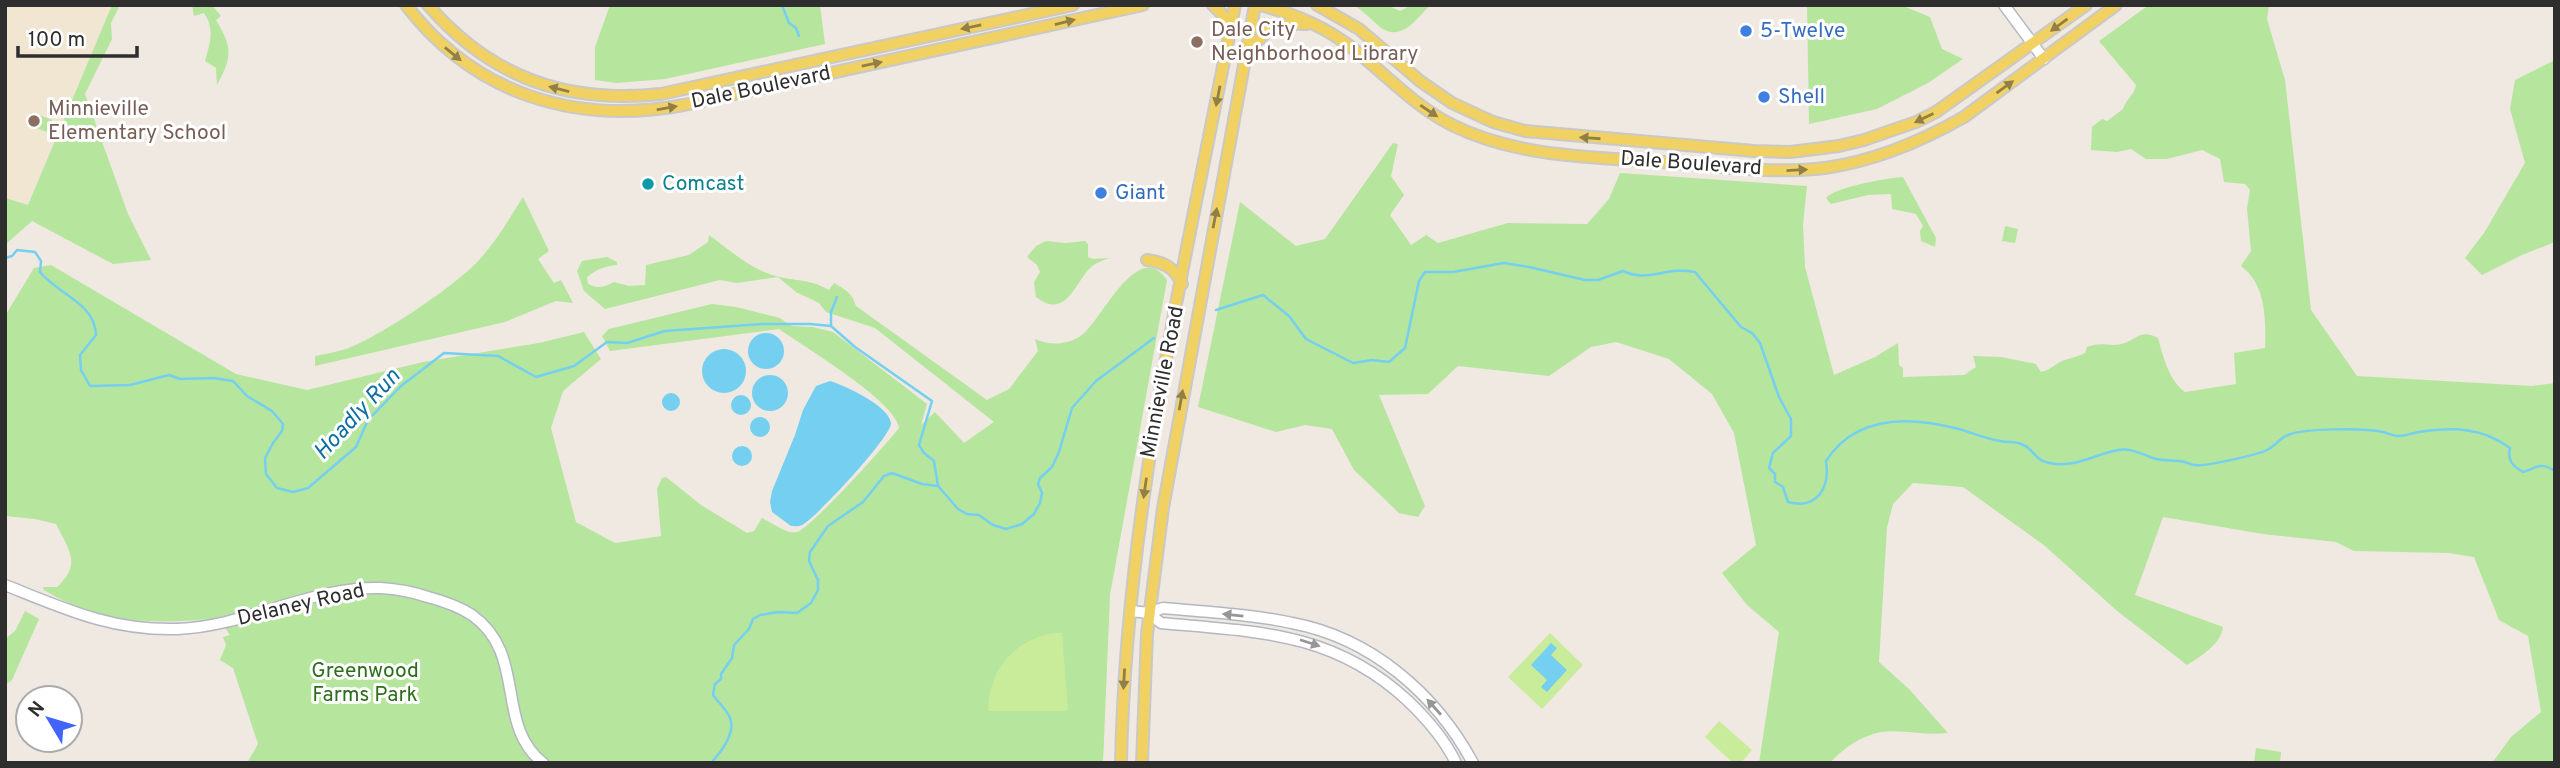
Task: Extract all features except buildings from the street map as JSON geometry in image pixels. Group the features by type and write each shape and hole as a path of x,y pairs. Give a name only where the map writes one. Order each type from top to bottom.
{"main road":[{"name":"Dale Boulevard","path":"406,5 439,43 492,81 520,93 564,106 612,112 660,110 1143,5"},
{"name":"Dale Boulevard","path":"428,5 472,47 521,77 585,95 624,97 661,94 1073,5"},
{"path":"1213,5 1231,29"},
{"name":"Minnieville Road","path":"1121,763 1125,663 1147,470 1235,5"},
{"name":"Minnieville Road","path":"1142,763 1149,613 1178,418 1255,5"},
{"name":"Dale Boulevard","path":"1260,5 1315,24 1348,45 1436,116 1470,133 1499,143 1544,152 1770,170 1825,167 1894,151 1932,135 1964,117 2116,5"},
{"name":"Dale Boulevard","path":"1317,5 1373,38 1434,92 1452,103 1507,127 1566,136 1766,152 1839,146 1916,122 1954,101 2086,5"},
{"path":"1328,5 1338,16"},
{"path":"1246,55 1261,36 1274,27 1288,23 1315,24"},
{"path":"1147,260 1169,266 1176,272 1182,284"}],"street":[{"path":"2004,5 2044,59"},
{"name":"Delaney Road","path":"5,585 84,617 154,628 180,629 226,623 317,598 367,589 397,590 452,604 474,617 498,643 508,672 521,736 543,763"},
{"path":"1131,611 1149,613 1164,608 1263,618 1293,623 1332,635 1373,654 1424,696 1451,727 1473,763"},
{"path":"1149,613 1161,623 1273,634 1297,639 1356,662 1378,676 1420,712 1446,744 1456,763"}],"shaded area":[{"name":"Minnieville Elementary School","path":"5,5 112,5 27,206 5,238"}],"green space":[{"path":"112,5 120,5 111,23 112,39 85,94 128,214 151,260 113,264 32,221 5,245 5,198 28,205"},
{"path":"192,5 212,5 221,16 216,20 229,52 226,67 217,85 216,68 205,61 210,42 210,25 204,13 194,16"},
{"path":"610,5 820,5 825,44 665,79 617,83 595,80 595,47"},
{"path":"1354,5 1387,5 1400,11 1412,5 1430,5 1408,27 1394,32 1380,27"},
{"path":"1807,5 1901,5 1930,17 1942,49 1963,59 1928,83 1877,109 1809,124"},
{"path":"2149,5 2269,5 2267,19 2285,80 2311,310 2357,376 2531,386 2555,383 2555,763 2492,763 2511,737 2541,712 2528,636 2499,620 2474,557 2448,553 2354,551 2336,542 2263,534 2163,517 2135,595 2223,627 2214,644 2187,665 2116,610 2045,546 1963,487 1913,483 1893,504 1887,527 1879,662 1909,689 1948,733 1881,732 1853,743 1830,763 1759,763 1779,632 1747,605 1722,573 1756,545 1734,433 1712,394 1669,359 1616,342 1591,347 1549,376 1458,366 1428,394 1379,395 1425,506 1418,517 1399,513 1354,470 1332,429 1305,425 1276,432 1198,407 1240,202 1296,246 1325,239 1393,143 1398,144 1391,176 1404,195 1390,215 1411,245 1426,235 1438,243 1508,223 1587,224 1609,199 1620,173 1807,186 1803,225 1805,267 1834,375 1875,357 1898,343 1899,365 1903,368 1903,377 1964,375 1976,367 1973,356 2001,357 2036,364 2041,372 2085,353 2087,347 2097,344 2121,344 2146,334 2158,338 2171,375 2185,392 2236,384 2234,353 2265,348 2260,292 2241,266 2251,251 2247,209 2250,190 2245,184 2224,182 2220,159 2202,150 2167,159 2146,159 2131,149 2117,152 2091,150 2092,127 2102,119 2107,121 2123,109 2136,85 2099,41"},
{"path":"2555,60 2555,242 2482,275 2465,258 2484,233 2525,163 2510,109 2515,80"},
{"path":"31,112 52,120 47,132 26,124"},
{"path":"1903,177 1936,238 1935,247 1921,241 1920,231 1923,226 1916,214 1892,209 1891,194 1868,195 1831,204 1826,198 1850,187"},
{"path":"523,197 549,251 538,259 554,283 561,280 573,303 556,301 505,322 315,366 315,356 360,343 455,282 486,252"},
{"path":"2005,226 2018,229 2015,243 2002,241"},
{"name":"Greenwood Farms Park","path":"709,235 741,259 767,273 809,282 829,290 834,283 838,285 850,295 856,306 987,400 1009,389 1038,351 1035,339 1059,343 1082,335 1121,286 1144,268 1156,269 1167,280 1110,595 1103,763 247,763 258,744 233,668 220,660 226,645 223,637 230,635 218,618 172,621 128,619 86,610 65,601 43,587 57,587 65,579 71,564 69,549 56,524 5,516 5,316 34,268 51,265 236,374 307,390 423,362 539,343 584,332 601,359 563,391 551,428 576,522 615,543 661,536 657,489 662,478 666,477 701,505 747,533 754,531 762,518 784,530 797,532 832,502 899,428 883,404 827,361 779,329 610,351 602,336 609,329 712,304 736,307 780,318 791,326 813,327 833,332 927,404 921,425 935,412 964,443 994,422 875,328 826,312 819,303 796,292 778,277 737,283 720,280 605,309 584,291 577,271 582,261 607,257 617,262 617,265 601,268 587,277 588,284 592,286 601,287 614,282 629,286 645,285 646,265 689,255 708,242"},
{"path":"1046,241 1085,241 1088,244 1088,257 1110,258 1090,268 1068,298 1054,305 1046,303 1036,297 1034,282 1040,272 1037,265 1027,257 1036,246"},
{"path":"25,611 39,619 12,680 5,685 5,639 15,631"},
{"path":"1053,633 1062,633 1068,709 988,711 993,682 1006,659 1026,643"},
{"path":"1550,633 1583,665 1542,709 1508,677"},
{"path":"1719,721 1752,750 1741,763 1733,763 1705,737"},
{"path":"2256,748 2281,752 2280,763 2254,763"}],"water":[{"path":"766,333 779,338 784,351 779,364 766,369 753,364 748,351 753,338"},
{"path":"724,349 739,356 746,371 739,386 724,393 709,386 702,371 709,356"},
{"path":"770,375 783,380 788,393 783,406 770,411 757,406 752,393 757,380"},
{"path":"830,381 875,404 883,410 891,423 867,459 837,493 802,525 791,526 772,512 772,491 803,410 816,386"},
{"path":"671,393 677,396 680,402 677,408 671,411 665,408 662,402 665,396"},
{"path":"741,395 748,398 751,405 748,412 741,415 734,412 731,405 734,398"},
{"path":"760,417 767,420 770,427 767,434 760,437 753,434 750,427 753,420"},
{"path":"742,446 749,449 752,456 749,463 742,466 735,463 732,456 735,449"},
{"path":"1551,643 1557,648 1551,655 1567,670 1547,692 1541,687 1547,680 1531,665"}],"waterway":[{"path":"782,5 789,23 796,28 799,36"},
{"name":"Hoadly Run","path":"5,258 12,256 17,250 35,252 41,261 40,272 90,315 96,335 80,355 81,370 90,386 130,385 169,375 180,379 214,378 233,381 247,396 272,411 283,424 282,431 265,458 266,474 277,488 293,492 308,488 356,447 368,420 401,386 444,353 498,356 536,377 574,366 607,342 627,343 665,331 762,324 831,326 855,347 932,401 919,445 934,461 938,486"},
{"path":"1216,310 1263,295 1289,316 1306,339 1353,363 1372,360 1389,362 1405,348 1419,281 1425,272 1453,272 1504,263 1585,280 1598,280 1623,271 1641,275 1675,271 1695,272 1741,327 1752,333 1760,343 1779,397 1791,419 1791,436 1773,453 1769,468 1775,474 1775,482 1783,487 1788,502 1798,504 1807,503 1820,494 1826,480 1826,461 1838,446 1853,434 1885,422 1903,421 1940,425 1995,440 2018,443 2026,446 2043,461 2056,464 2080,462 2123,450 2157,459 2200,465 2261,452 2288,435 2307,431 2363,430 2398,436 2455,429 2478,432 2499,441 2510,448 2512,463 2523,472 2539,466 2555,471"},
{"path":"831,326 831,312 837,297"},
{"path":"711,763 723,748 731,730 729,715 713,695 715,684 721,679 721,674 732,658 734,645 749,629 753,619 760,615 797,613 811,603 818,590 818,580 809,561 810,552 828,526 863,502 884,476 892,473 922,484 938,486 958,509 967,514 979,515 993,525 1006,529 1022,524 1034,514 1040,503 1040,478 1052,467 1059,452 1072,408 1096,381 1154,338"}],"place":[{"name":"5-Twelve","path":"1746,31"},
{"name":"Dale City Neighborhood Library","path":"1197,42"},
{"name":"Shell","path":"1764,97"},
{"name":"Minnieville Elementary School","path":"34,121"},
{"name":"Comcast","path":"648,184"},
{"name":"Giant","path":"1101,193"}]}
